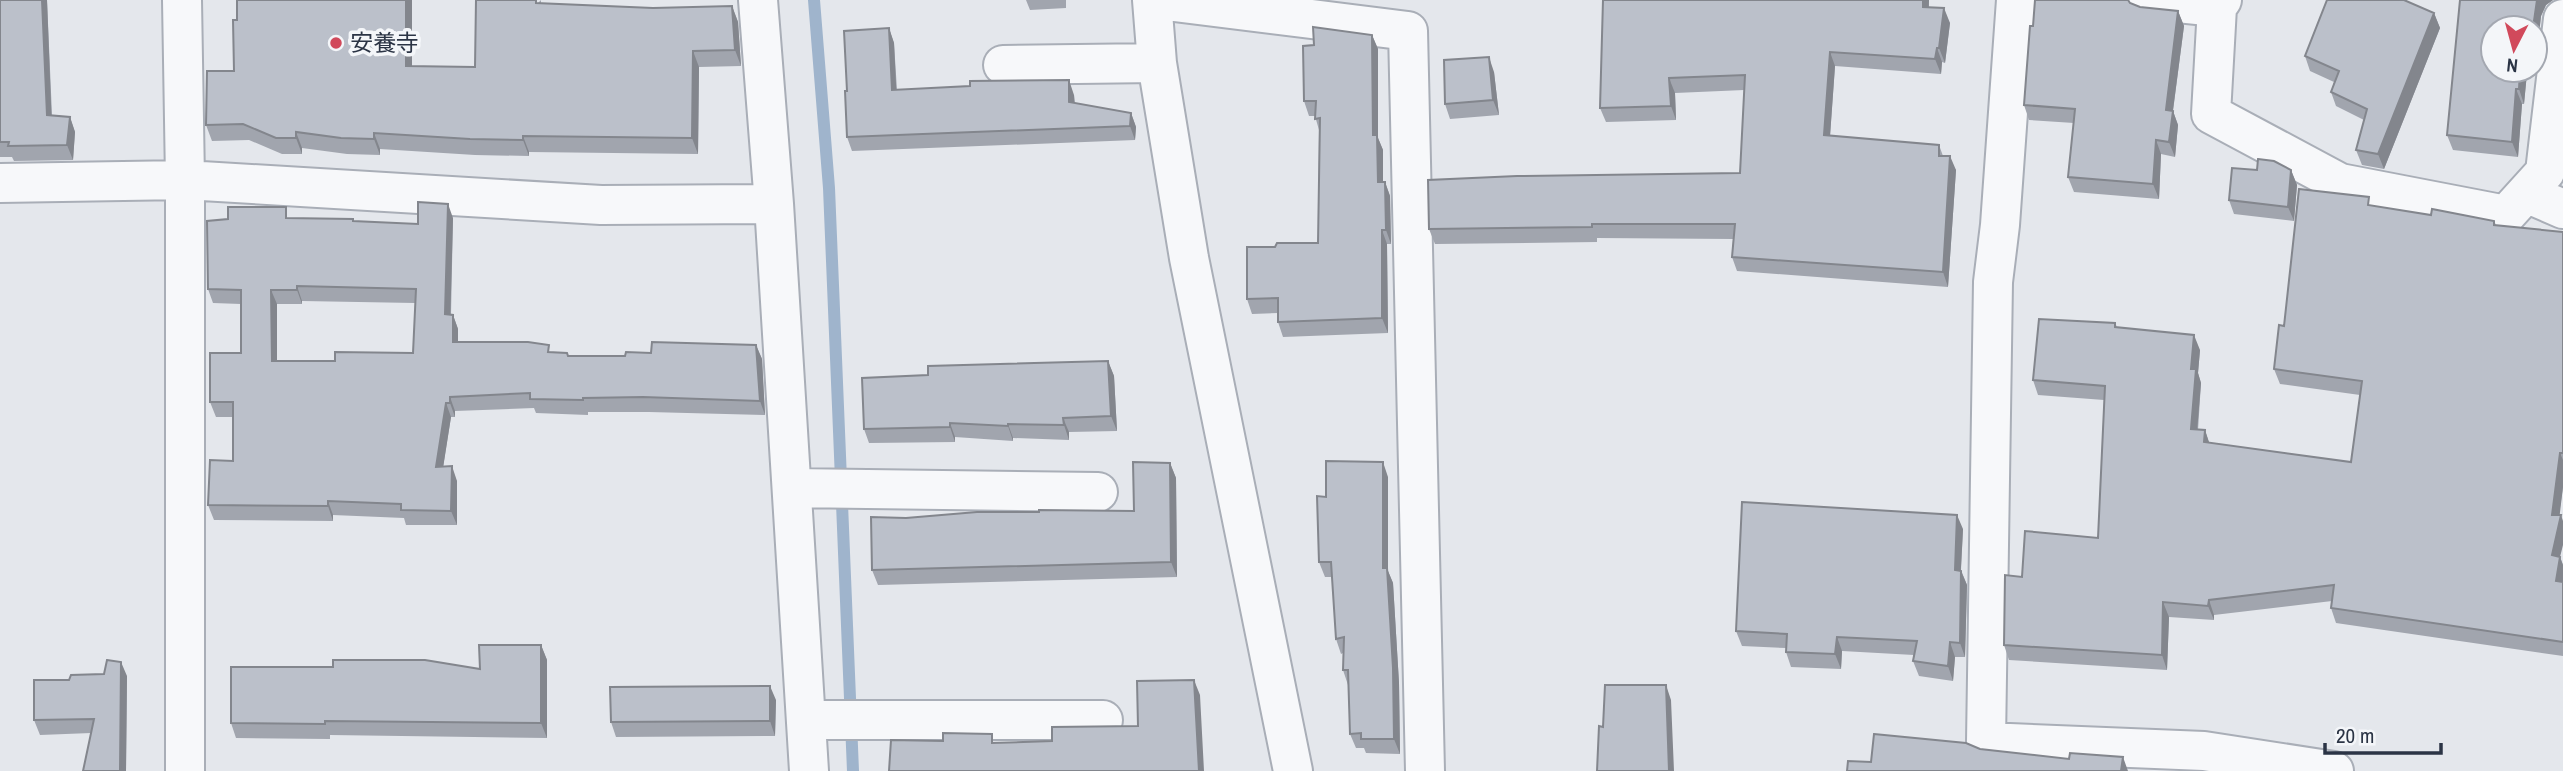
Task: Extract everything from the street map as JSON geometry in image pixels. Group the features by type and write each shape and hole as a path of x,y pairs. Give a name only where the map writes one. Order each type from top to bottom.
{"street":[{"path":"182,0 185,180 185,771"},
{"path":"758,0 774,204 803,488 835,719 809,771"},
{"path":"1152,0 1157,63 1189,258 1293,771"},
{"path":"1158,0 1408,31 1425,771"},
{"path":"2016,0 2000,225 1993,282 1986,742 2334,771"},
{"path":"2148,0 2219,4 2211,114 2340,183 2506,215 2545,172 2563,19"},
{"path":"1003,65 1157,63"},
{"path":"0,183 185,180 601,205 774,204"},
{"path":"2526,193 2563,209"},
{"path":"803,488 1098,492"},
{"path":"835,719 1104,720"}],"building":[{"path":"0,0 42,0 47,115 70,117 67,145 8,146 9,142 0,142"},
{"path":"237,0 406,0 406,66 475,67 476,0 536,0 536,3 653,8 732,6 735,50 693,51 692,138 523,136 523,140 374,133 374,139 296,132 296,138 276,138 243,124 206,125 207,71 234,71 233,20 237,20"},
{"path":"1603,0 1923,0 1923,7 1944,8 1935,59 1830,52 1824,135 1939,145 1939,156 1950,156 1943,272 1732,257 1735,224 1592,224 1592,227 1429,229 1428,180 1740,173 1745,75 1669,78 1671,106 1600,108"},
{"path":"2035,0 2128,0 2140,7 2178,11 2166,110 2173,111 2169,142 2156,140 2153,184 2068,177 2075,109 2024,105 2030,26 2033,26"},
{"path":"2327,0 2404,0 2434,13 2378,154 2356,150 2367,109 2331,92 2339,71 2305,56"},
{"path":"2460,0 2537,0 2535,14 2479,14 2479,84 2519,84 2519,89 2516,89 2512,142 2447,135"},
{"path":"1313,27 1372,35 1373,135 1377,135 1378,182 1385,182 1382,318 1278,322 1278,298 1247,299 1247,247 1275,247 1277,243 1318,243 1320,118 1315,119 1316,101 1304,101 1303,46 1314,45"},
{"path":"889,28 892,90 970,86 970,81 1069,80 1069,102 1131,113 1130,126 847,137 844,31"},
{"path":"1489,57 1493,100 1445,104 1444,60"},
{"path":"2258,159 2274,161 2291,170 2288,207 2229,200 2232,168 2257,170"},
{"path":"2299,189 2369,197 2368,205 2431,215 2432,209 2494,221 2494,225 2563,232 2563,453 2560,453 2552,515 2561,515 2552,555 2560,557 2556,581 2563,582 2563,642 2331,608 2334,585 2209,600 2208,606 2163,602 2162,655 2004,645 2005,575 2022,577 2025,531 2098,538 2105,386 2033,380 2039,319 2115,323 2115,327 2194,335 2191,369 2196,369 2191,429 2205,430 2204,442 2351,462 2362,381 2274,369 2279,325 2284,326"},
{"path":"418,202 448,204 445,314 453,315 453,342 528,342 549,345 548,352 567,353 568,356 651,353 652,342 756,345 760,401 643,397 530,399 530,393 450,397 450,403 446,403 436,467 452,466 451,511 401,510 401,504 328,501 328,506 208,505 210,460 233,461 233,402 210,402 210,353 241,353 241,290 208,289 207,221 228,219 228,207 286,207 286,218 418,224","holes":["297,286 416,289 413,353 335,352 335,361 272,361 271,290 297,290"]},
{"path":"1108,361 1111,416 1063,418 1064,425 950,423 950,427 864,429 862,378 928,375 928,366"},
{"path":"1326,461 1383,462 1383,568 1387,568 1394,739 1361,739 1361,733 1350,734 1348,670 1343,670 1344,637 1336,639 1331,562 1319,562 1317,496 1326,497"},
{"path":"1133,462 1170,463 1171,562 872,570 871,517 906,518 1039,510 1134,511"},
{"path":"1742,502 1957,515 1955,570 1961,571 1960,643 1950,642 1948,666 1913,661 1917,641 1837,637 1835,654 1786,652 1787,634 1736,631"},
{"path":"479,645 541,645 541,723 231,723 231,667 333,667 333,660 425,660 480,669"},
{"path":"107,660 121,662 120,771 83,771 94,719 34,720 34,680 69,680 71,675 104,674"},
{"path":"1194,680 1199,771 889,771 891,740 943,741 943,733 992,734 992,743 1052,741 1052,727 1138,726 1137,681"},
{"path":"1605,685 1666,685 1669,771 1597,771 1599,726 1603,727"},
{"path":"770,686 770,721 611,722 610,687"},
{"path":"1874,734 1966,743 1980,749 2069,759 2070,753 2123,757 2121,771 1847,771 1848,761 1871,762"}],"waterway":[{"path":"814,0 829,188 853,771"}],"place":[{"name":"安養寺","path":"336,43"}]}
